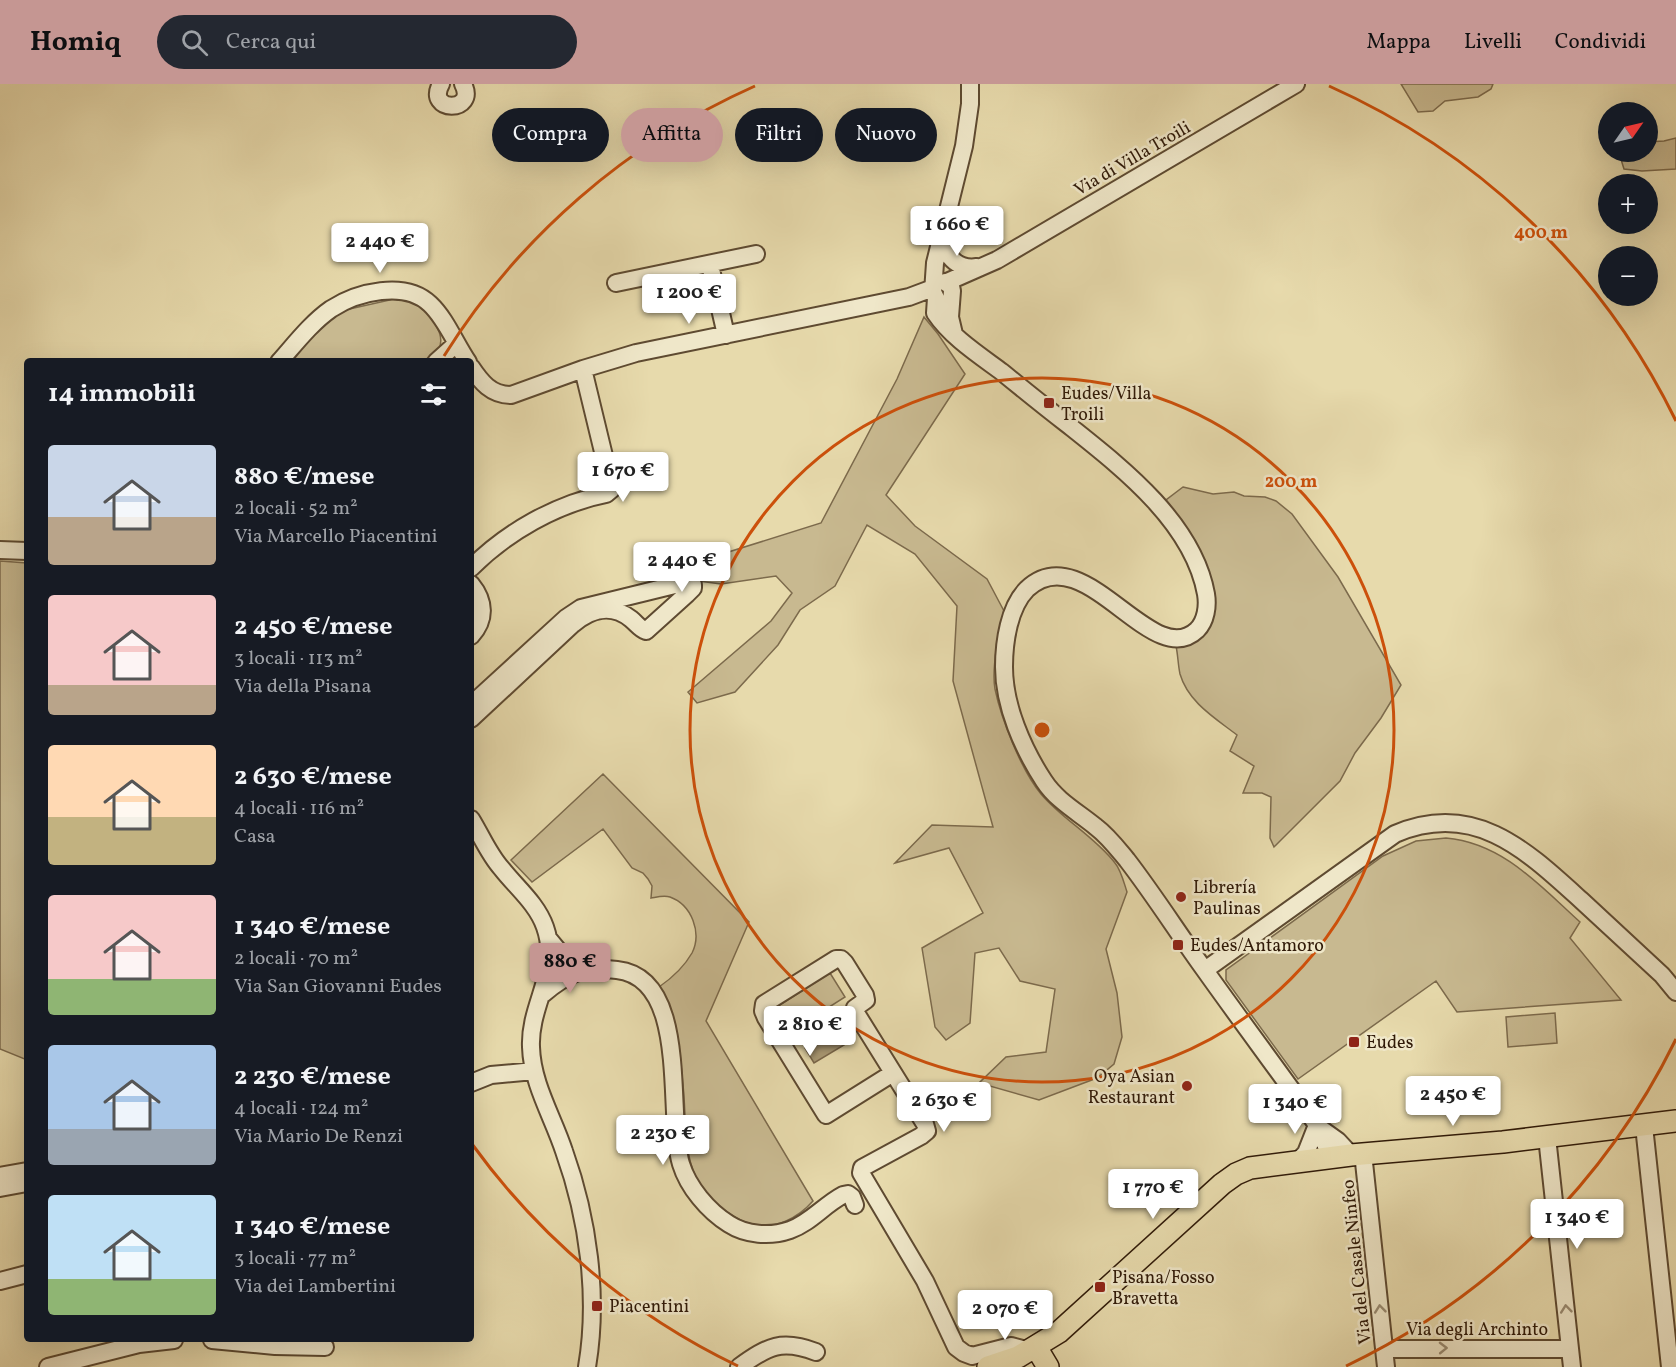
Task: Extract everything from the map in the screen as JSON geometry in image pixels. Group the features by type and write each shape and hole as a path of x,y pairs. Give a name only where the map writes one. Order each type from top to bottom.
{"main road":[{"path":"988,1367 1009,1361 1033,1349 1076,1318 1227,1180 1250,1168 1348,1155 1457,1147 1676,1121"},
{"path":"1033,1349 1048,1367"}],"street":[{"path":"441,84 438,89 439,99 450,106 459,104 465,98 463,84"},
{"path":"970,84 970,104 964,146 941,243 942,290 954,334 1096,447 1144,489 1175,526 1198,569 1206,597 1204,617 1200,626 1193,633 1178,638 1154,632 1107,598 1079,582 1057,577 1040,580 1026,591 1015,607 1007,638 1004,665 1006,690 1017,726 1043,780 1055,795 1097,827 1114,845 1317,1125 1338,1140 1348,1155"},
{"name":"Via di Villa Troili","path":"942,290 1296,84"},
{"path":"941,243 949,257 962,266 969,268 987,265"},
{"path":"616,283 756,254"},
{"path":"711,265 726,335"},
{"path":"283,358 331,309 348,301 387,290 409,292 428,302 441,318 465,358"},
{"path":"474,371 486,386 495,392 508,395 636,353 942,290"},
{"path":"440,358 456,344"},
{"path":"474,565 486,553 536,520 559,508 606,494 612,489 583,369"},
{"path":"0,550 24,551"},
{"path":"474,702 571,614 585,607 626,597 656,591 689,582 693,585 692,589 646,631 640,629 630,618 626,608 626,597"},
{"path":"474,590 483,612 482,622 474,632"},
{"path":"656,591 667,601 665,615"},
{"path":"474,716 585,615 596,610 609,609 630,618"},
{"path":"1205,970 1395,834 1423,824 1448,823 1491,833 1522,849 1662,975 1676,992"},
{"path":"474,824 501,868 536,909 548,937 549,970 532,1028 531,1046 534,1071 566,1156 583,1222 591,1308 586,1367"},
{"path":"548,937 567,961 583,969 626,972 644,983 654,996 664,1017 670,1043 680,1163 701,1199 720,1218 744,1231 770,1234 789,1231 799,1226 845,1195 852,1197 855,1205"},
{"path":"893,1073 825,1115 766,1018 763,1011 765,1004 837,959 841,959 865,995 866,1000 855,1008 856,1013 925,1124 927,1131 921,1137 862,1168 861,1173 925,1281 958,1349 972,1356 1011,1346 1033,1349"},
{"path":"542,995 561,979 583,969"},
{"path":"474,1082 491,1075 534,1071"},
{"path":"1298,1161 1306,1153 1317,1125"},
{"path":"1644,1126 1672,1347 1670,1367"},
{"path":"1547,1137 1572,1367"},
{"name":"Via del Casale Ninfeo","path":"1348,1155 1385,1349 1386,1367"},
{"path":"0,1176 24,1172"},
{"path":"0,1188 24,1184"},
{"path":"0,1281 24,1275"},
{"path":"48,1367 139,1344 156,1342"},
{"path":"233,1342 325,1347"},
{"path":"740,1367 767,1350 782,1345 795,1344 816,1352"},
{"name":"Via degli Archinto","path":"1385,1349 1570,1349"}],"shaded area":[{"path":"1401,84 1493,84 1491,89 1478,97 1445,101 1433,111 1418,112"},
{"path":"1676,138 1676,169 1642,171 1624,169 1622,162 1658,162 1658,141"},
{"path":"394,299 408,301 419,306 435,323 438,330 440,344 437,352 431,358 293,358 326,320 345,310"},
{"path":"924,317 965,374 886,495 915,526 987,579 1004,611 996,650 994,680 998,701 1013,743 1026,772 1041,794 1058,812 1107,853 1119,869 1127,892 1106,949 1117,993 1122,1037 1114,1064 1097,1078 1039,1100 979,1083 1006,1057 1046,1052 1055,989 1020,981 999,948 975,953 970,1023 946,1040 935,1027 922,948 983,913 949,848 895,863 932,825 993,827 953,681 957,606 915,554 867,525 835,586 800,610 778,645 735,692 697,703 688,692 771,621 792,593 776,576 721,584 699,581 690,564 821,523 897,379"},
{"path":"1183,487 1213,494 1234,492 1244,496 1265,497 1276,501 1292,514 1338,577 1401,685 1381,718 1355,753 1340,781 1274,847 1270,838 1271,797 1262,793 1243,793 1254,766 1230,751 1237,735 1211,716 1196,701 1189,693 1180,674 1176,646 1206,628 1192,538 1166,500"},
{"path":"0,561 24,563 24,1059 0,1049"},
{"path":"603,774 749,922 706,1021 813,1201 800,1213 786,1221 761,1225 747,1223 735,1217 707,1194 692,1166 686,1135 679,1047 670,1010 659,987 685,963 695,945 693,921 684,906 670,897 651,898 652,886 648,879 643,873 632,868 603,829 532,882 511,860"},
{"path":"1446,838 1485,848 1503,857 1550,894 1580,922 1570,938 1621,1000 1457,1012 1436,981 1298,1079 1226,980 1226,970 1383,856 1416,841"},
{"path":"830,973 845,997 793,1030 778,1006"},
{"path":"1555,1013 1557,1043 1508,1047 1506,1017"},
{"path":"835,1030 844,1045 814,1063 805,1048"}],"place":[{"name":"Eudes/Villa Troili","path":"1049,403"},
{"name":"Librería Paulinas","path":"1181,897"},
{"name":"Eudes/Antamoro","path":"1178,945"},
{"name":"Eudes","path":"1354,1042"},
{"name":"Oya Asian Restaurant","path":"1187,1086"},
{"name":"Pisana/Fosso Bravetta","path":"1100,1287"},
{"name":"Piacentini","path":"597,1306"}]}
